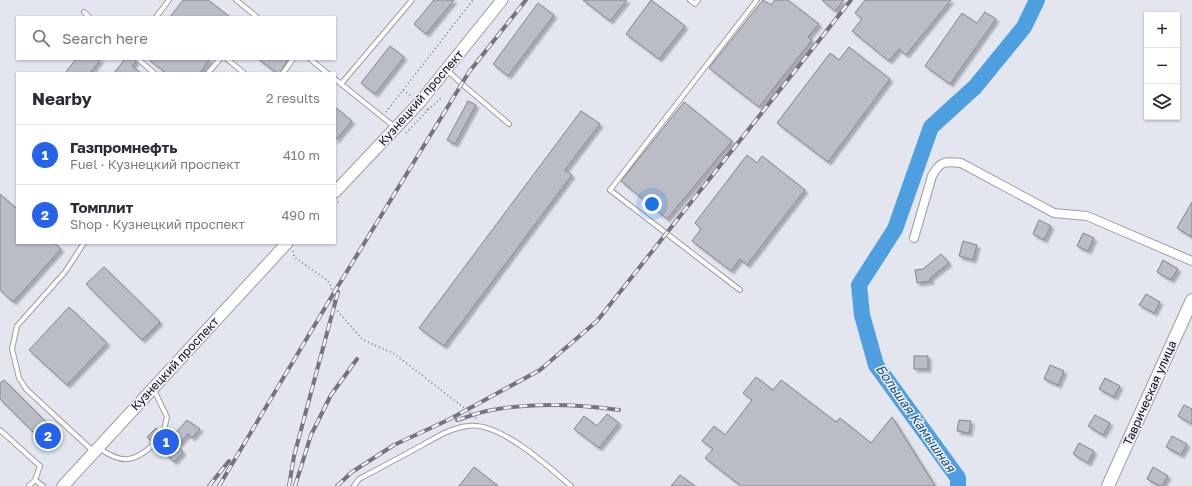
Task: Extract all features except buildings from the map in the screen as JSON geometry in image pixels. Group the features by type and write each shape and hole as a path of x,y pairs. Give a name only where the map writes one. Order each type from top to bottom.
{"main road":[{"name":"Таврическая улица","path":"1108,486 1192,300"}],"street":[{"name":"Кузнецкий проспект","path":"336,191 396,128 447,69 502,0"},
{"path":"914,238 932,176 936,169 940,164 948,161 961,162 1054,213 1087,216 1192,261"},
{"name":"Кузнецкий проспект","path":"63,486 153,388 290,246"}],"lane":[{"path":"157,16 169,0"},
{"path":"236,0 256,16"},
{"path":"341,84 412,0"},
{"path":"690,0 695,4 698,0"},
{"path":"740,290 610,190 757,0"},
{"path":"84,12 88,16"},
{"path":"139,60 153,72"},
{"path":"209,72 219,60"},
{"path":"228,60 243,72"},
{"path":"284,72 292,60"},
{"path":"311,60 326,72"},
{"path":"447,69 462,84 509,124"},
{"path":"336,80 396,128"},
{"path":"83,244 65,272 17,326 12,349 18,378 26,389 96,450 118,459 132,458 144,453 154,444"},
{"path":"153,388 167,417 163,434"},
{"path":"354,486 359,479 444,433 469,425 486,428 504,436 531,452 571,486"},
{"path":"0,430 40,466 35,480 30,486"},
{"path":"35,480 43,486"}],"path":[{"path":"382,117 473,0"},
{"path":"428,110 441,98"},
{"path":"290,246 294,257 327,280 331,286 334,307 363,340 393,353 467,410 486,428"}],"waterway":[{"name":"Большая Камышная","path":"958,486 958,478 876,365 862,315 859,285 895,229 931,127 975,87 1024,27 1037,0"}],"railway":[{"path":"219,486 335,291 469,72 526,0"},
{"path":"337,486 352,472 394,445 448,420 540,370 597,321 851,0"},
{"path":"289,486 294,456 338,292"},
{"path":"295,486 311,435 331,395 357,359"},
{"path":"457,420 487,411 536,405 570,405 619,410"},
{"path":"209,486 229,461"}],"place":[{"name":"Томплит","path":"48,436"},
{"name":"Газпромнефть","path":"166,442"}]}
